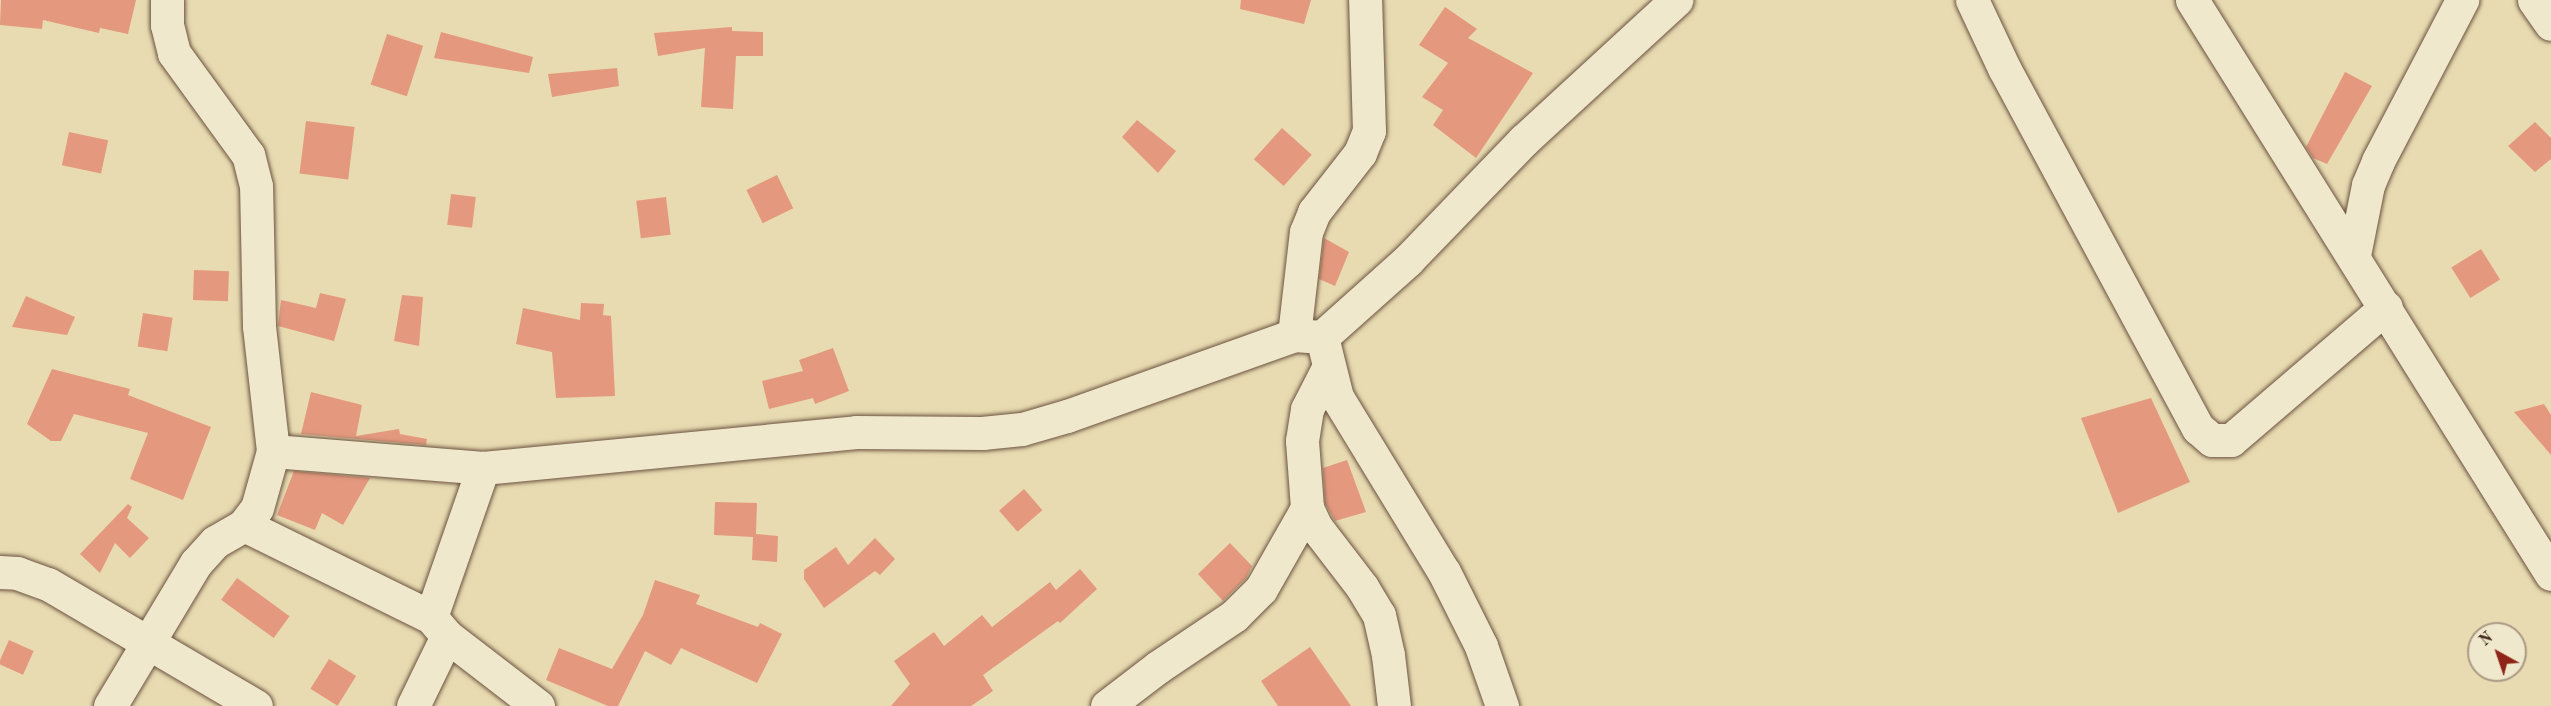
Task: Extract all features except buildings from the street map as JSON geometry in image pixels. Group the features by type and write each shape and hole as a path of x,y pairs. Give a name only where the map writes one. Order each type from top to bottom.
{"street":[{"path":"110,706 146,642 196,562 215,542 244,525 257,508 273,451 259,327 256,186 248,155 174,53 167,26 167,0"},
{"path":"1365,0 1369,131 1360,153 1314,212 1306,232 1314,347 1302,441 1307,508 1316,526 1362,587 1379,615 1388,656 1394,706"},
{"path":"273,451 483,468 856,432 982,432 1022,429 1314,347 1408,260 1524,140 1676,0"},
{"path":"1972,0 2004,68 2198,428 2212,440 2231,440 2386,307"},
{"path":"2192,0 2354,255 2551,574"},
{"path":"2354,255 2368,185 2378,161 2462,0"},
{"path":"2534,0 2551,24"},
{"path":"1314,347 1336,397 1444,572 1481,646 1502,706"},
{"path":"413,706 439,627 483,468"},
{"path":"1107,706 1158,667 1234,616 1261,589 1307,508"},
{"path":"244,525 439,627 538,706"},
{"path":"0,572 17,573 48,584 256,706"}]}
